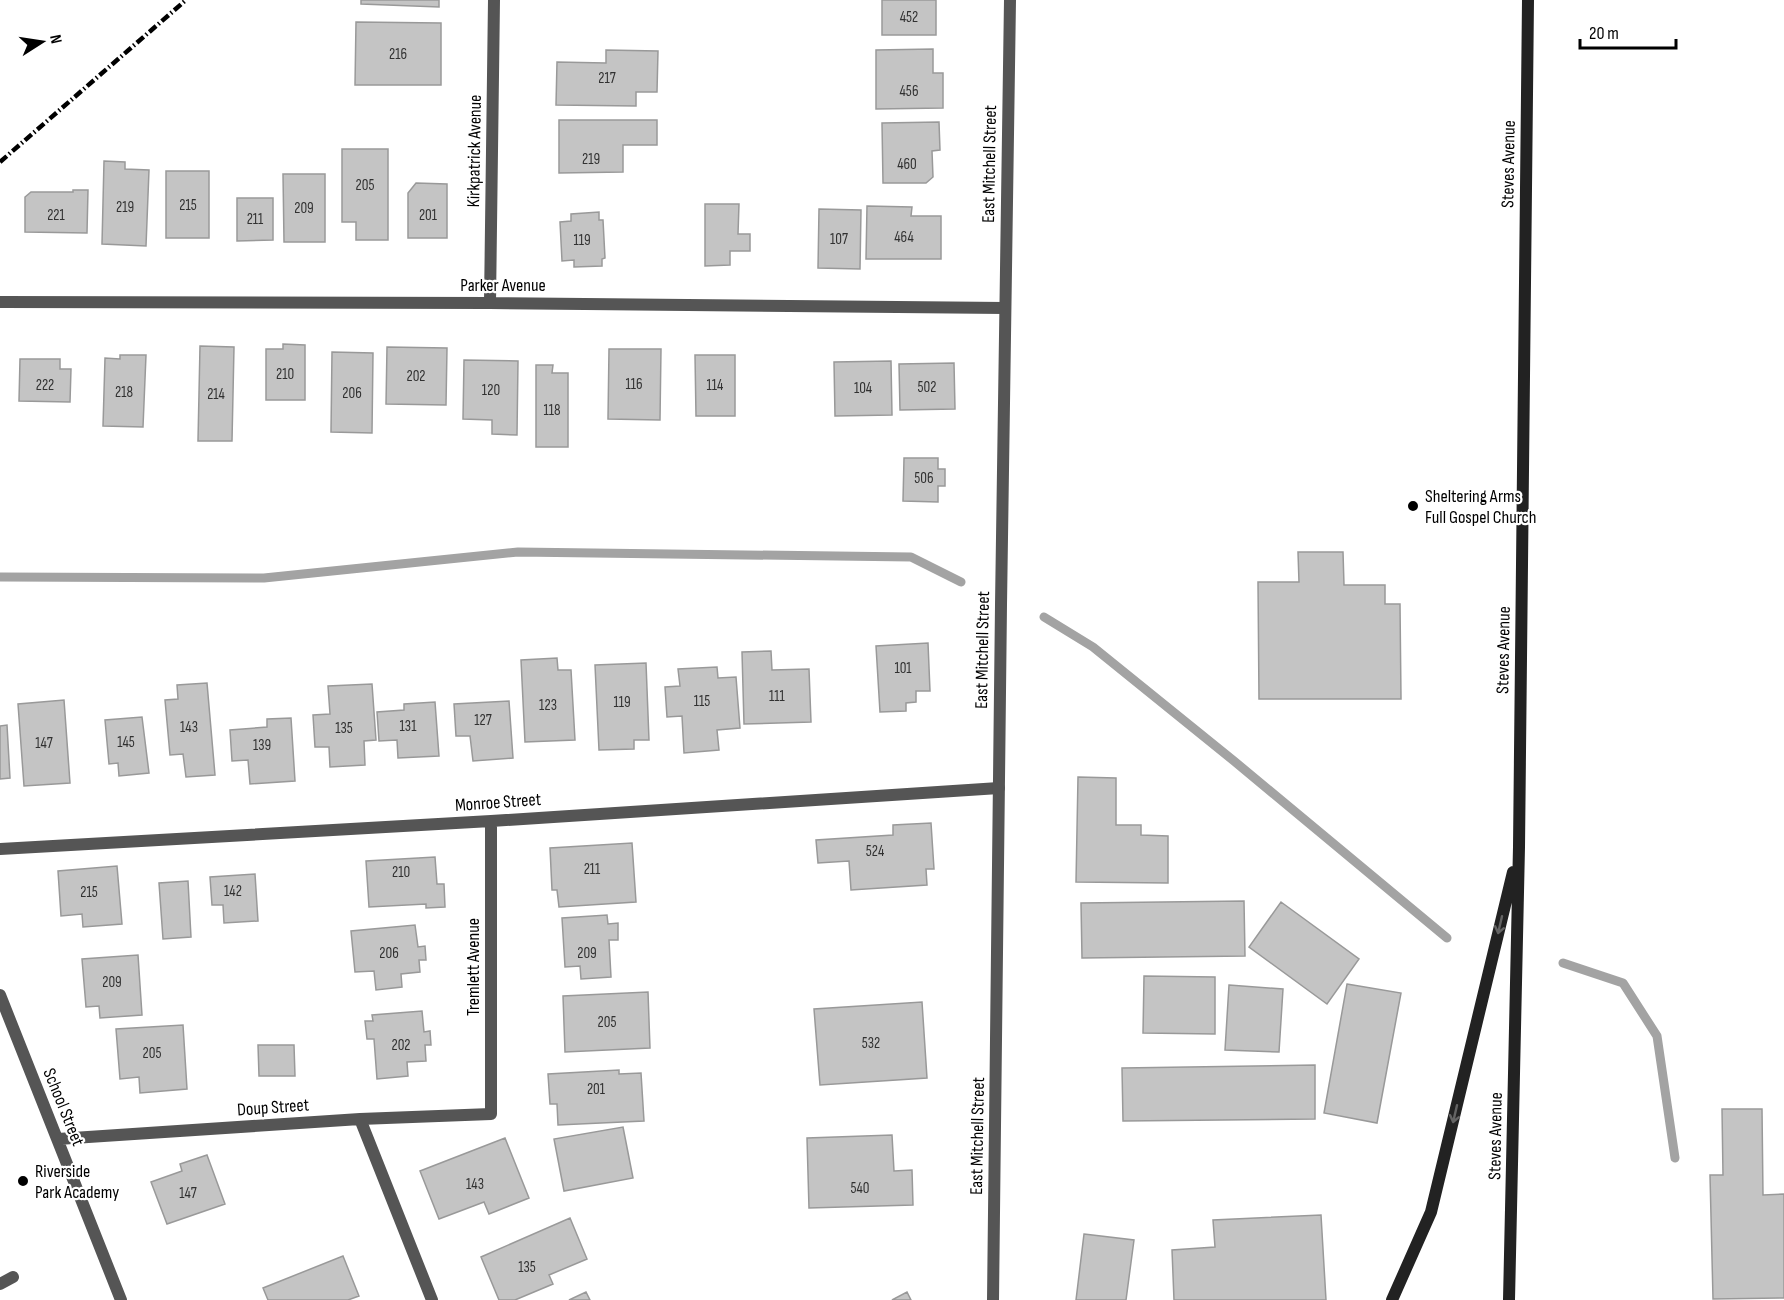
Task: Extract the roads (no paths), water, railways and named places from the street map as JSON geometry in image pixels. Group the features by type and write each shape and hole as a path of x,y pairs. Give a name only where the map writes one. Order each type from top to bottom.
{"main road":[{"name":"Steves Avenue","path":"1509,1300 1519,848 1528,0"},
{"path":"1392,1300 1431,1212 1519,848"}],"street":[{"name":"Kirkpatrick Avenue","path":"489,303 494,0"},
{"name":"East Mitchell Street","path":"993,1300 1010,0"},
{"name":"Parker Avenue","path":"0,302 489,303 1005,308"},
{"name":"Monroe Street","path":"0,849 491,821 999,788"},
{"name":"Tremlett Avenue","path":"491,821 492,1114"},
{"name":"School Street","path":"0,995 121,1300"},
{"name":"Doup Street","path":"57,1140 360,1119 492,1114"},
{"path":"360,1119 432,1300"},
{"path":"0,1284 13,1277"}],"waterway":[{"path":"0,577 264,578 518,552 911,557 961,582"},
{"path":"1044,617 1093,647 1447,938"},
{"path":"1563,963 1623,983 1657,1036 1675,1158"}],"railway":[{"path":"0,162 186,0"}],"place":[{"name":"Sheltering Arms Full Gospel Church","path":"1413,506"},
{"name":"Riverside Park Academy","path":"23,1181"}]}
